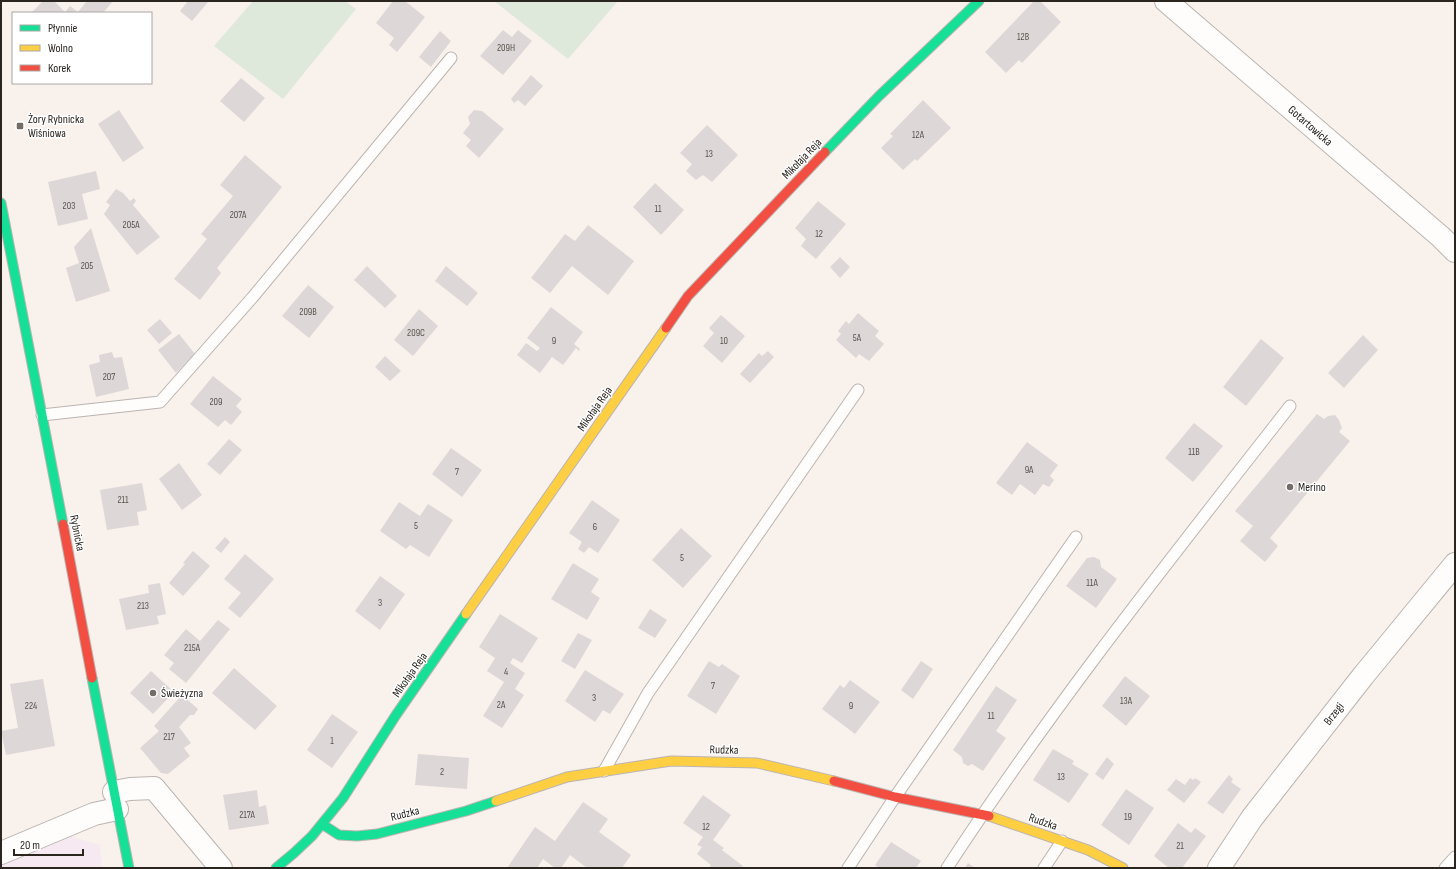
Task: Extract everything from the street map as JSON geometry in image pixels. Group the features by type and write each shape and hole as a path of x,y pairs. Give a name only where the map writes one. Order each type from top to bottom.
{"street":[{"name":"Mikołaja Reja","path":"276,868 303,847 355,782 396,715 688,296 879,96 980,1"},
{"name":"Gotartowicka","path":"1166,1 1441,237 1455,251"},
{"name":"Rybnicka","path":"1,203 128,868"},
{"name":"Brzegi","path":"1219,868 1257,812 1363,676 1455,564"},
{"name":"Rudzka","path":"322,824 335,833 345,836 377,834 466,811 567,777 671,761 757,763 828,779 895,797 982,814 1088,850 1123,868"},
{"path":"1,853 94,814 130,789 154,788 221,868"}],"lane":[{"path":"42,415 160,402 252,298 451,58"},
{"path":"604,772 648,693 858,390"},
{"path":"947,868 982,814 1088,666 1290,406"},
{"path":"848,868 895,797 1076,537"},
{"path":"1044,868 1062,841"},
{"path":"1445,868 1455,857"}],"shaded area":[{"path":"253,1 345,1 356,9 283,99 214,46"},
{"path":"494,1 618,1 568,59"},
{"path":"63,834 100,845 102,868 1,868 1,863"}],"building":[{"path":"43,1 54,1 65,12 32,12"},
{"path":"87,1 113,1 104,12 78,12"},
{"path":"188,1 209,1 192,21 180,11"},
{"path":"393,1 405,1 425,17 397,52 389,45 394,38 376,23"},
{"path":"1034,1 1040,1 1061,22 1022,63 1019,60 1006,73 985,52"},
{"path":"70,6 78,12 65,12"},
{"path":"503,30 512,37 518,30 532,41 503,75 480,56"},
{"path":"440,31 451,41 431,67 419,57"},
{"path":"531,75 543,86 525,106 518,100 514,103 511,99"},
{"path":"241,78 265,98 244,122 220,101"},
{"path":"923,100 951,128 917,161 915,159 903,170 881,148 893,136 890,134"},
{"path":"119,110 144,148 123,162 98,124"},
{"path":"474,110 482,111 504,129 479,158 466,146 471,140 463,133 470,124 468,117"},
{"path":"707,125 738,155 712,182 703,175 696,180 686,171 692,164 680,153"},
{"path":"245,155 282,187 217,268 221,273 200,300 174,279 207,239 201,234 233,196 220,185"},
{"path":"96,171 100,189 82,194 88,219 58,226 48,182"},
{"path":"655,183 684,210 661,235 633,207"},
{"path":"116,189 123,193 130,201 134,198 136,201 133,205 160,237 137,255 104,214 110,205 106,202"},
{"path":"818,201 846,224 816,259 801,246 806,239 795,228"},
{"path":"588,225 634,261 608,295 572,266 550,293 531,278 565,234 575,241"},
{"path":"91,228 110,291 76,302 66,268 79,263 74,247"},
{"path":"840,257 850,267 840,278 830,267"},
{"path":"367,266 397,296 385,308 354,280"},
{"path":"446,266 478,293 467,306 435,281"},
{"path":"308,285 334,307 309,338 282,316"},
{"path":"551,307 583,332 574,344 580,349 579,351 576,348 563,365 552,357 540,373 517,355 526,343 537,351 540,348 527,338"},
{"path":"419,309 438,326 413,356 394,340"},
{"path":"858,313 879,331 875,336 884,344 869,361 859,354 856,358 836,340 841,334 838,331 846,321 849,324"},
{"path":"721,315 745,336 722,363 703,346 714,333 709,328"},
{"path":"160,319 172,333 159,344 147,330"},
{"path":"179,334 195,354 176,373 158,350"},
{"path":"1363,335 1378,350 1344,388 1328,373"},
{"path":"1261,339 1284,358 1246,406 1223,387"},
{"path":"768,351 774,357 750,383 740,374 759,353 762,356"},
{"path":"112,352 114,358 122,357 129,389 96,397 89,365 100,362 99,355"},
{"path":"385,356 401,371 390,381 375,367"},
{"path":"213,376 242,399 236,406 242,412 231,425 225,420 218,427 190,404"},
{"path":"1317,414 1324,419 1328,416 1335,415 1342,428 1339,432 1350,441 1270,538 1278,546 1265,562 1240,541 1253,526 1235,511"},
{"path":"1194,423 1223,446 1193,482 1165,458"},
{"path":"229,439 242,450 220,475 207,464"},
{"path":"1027,442 1058,465 1050,476 1054,480 1049,487 1043,484 1035,495 1020,484 1012,495 996,483"},
{"path":"451,448 482,470 462,497 432,474"},
{"path":"179,463 202,495 182,510 159,479"},
{"path":"142,483 147,510 137,512 139,525 107,530 100,490"},
{"path":"592,500 620,520 598,553 589,547 584,553 578,549 582,542 569,533"},
{"path":"399,502 420,516 428,504 453,520 429,557 410,545 406,549 380,531"},
{"path":"681,528 712,556 683,588 652,560"},
{"path":"225,537 230,542 221,553 215,548"},
{"path":"193,551 210,566 183,596 169,583 185,564 183,563"},
{"path":"245,554 274,579 240,618 228,608 241,593 224,579"},
{"path":"1094,557 1100,560 1101,567 1117,579 1096,608 1066,586 1087,558"},
{"path":"573,563 599,579 591,592 600,598 587,620 551,599"},
{"path":"380,576 405,594 380,630 355,611"},
{"path":"160,583 166,614 157,616 159,624 126,630 119,599 149,593 148,585"},
{"path":"650,609 667,620 655,638 638,628"},
{"path":"500,614 538,638 522,663 513,658 510,663 525,673 515,689 524,695 502,728 483,716 504,682 487,671 495,658 479,647"},
{"path":"218,620 230,629 186,683 169,669 174,663 164,655 186,629 200,641"},
{"path":"578,633 592,640 575,669 561,661"},
{"path":"709,661 719,667 722,664 740,676 716,714 687,696"},
{"path":"921,661 933,669 913,699 901,690"},
{"path":"234,668 277,706 255,730 212,693"},
{"path":"585,670 624,694 610,714 603,710 595,722 565,701"},
{"path":"151,671 174,692 153,714 130,693"},
{"path":"1125,676 1150,696 1126,726 1102,706"},
{"path":"43,679 55,746 6,755 1,731 18,728 10,684"},
{"path":"850,680 880,702 855,734 822,709 840,685 844,688"},
{"path":"996,686 1017,700 996,731 1006,738 983,771 972,764 968,766 963,763 962,757 953,750"},
{"path":"182,695 198,709 194,715 190,715 179,727 191,743 184,748 190,756 168,774 161,773 140,748 159,731 154,726"},
{"path":"332,714 358,732 332,768 307,750"},
{"path":"1053,749 1074,761 1072,764 1089,774 1069,803 1033,780"},
{"path":"418,754 469,758 467,789 415,785"},
{"path":"1107,757 1114,764 1103,780 1095,774"},
{"path":"1229,775 1233,779 1231,782 1241,789 1223,814 1207,803"},
{"path":"1190,778 1194,780 1195,778 1201,782 1184,803 1167,790 1176,779 1185,785"},
{"path":"1126,789 1154,808 1129,845 1101,825"},
{"path":"257,790 259,807 266,805 269,824 229,830 223,795"},
{"path":"703,795 731,815 713,840 724,848 722,850 743,866 741,868 709,868 711,865 697,854 702,847 697,845 703,837 683,823"},
{"path":"583,802 608,819 599,832 631,855 622,868 587,868 570,855 561,868 555,868 543,859 537,868 507,868 535,827 555,841"},
{"path":"1178,823 1191,833 1195,828 1206,836 1182,868 1169,868 1154,856"},
{"path":"891,842 921,861 916,868 879,868 875,865"},
{"path":"968,863 975,868 965,868"}],"traffic: fast":[{"path":"825,152 879,96 979,1"},
{"path":"1,203 63,524"},
{"path":"276,868 312,836 343,798 396,715 466,614"},
{"path":"92,678 129,868"},
{"path":"322,824 339,835 357,836 377,834 466,811 496,801"}],"traffic: slow":[{"path":"466,614 666,328"},
{"path":"496,801 567,777 671,761 757,763 834,781"},
{"path":"989,816 1088,850 1123,868"}],"traffic: jam":[{"path":"666,328 688,296 825,152"},
{"path":"63,524 92,678"},
{"path":"834,781 895,797 989,816"}],"place":[{"name":"Żory Rybnicka Wiśniowa","path":"20,126"},
{"name":"Merino","path":"1290,487"},
{"name":"Świeżyzna","path":"153,693"}]}
